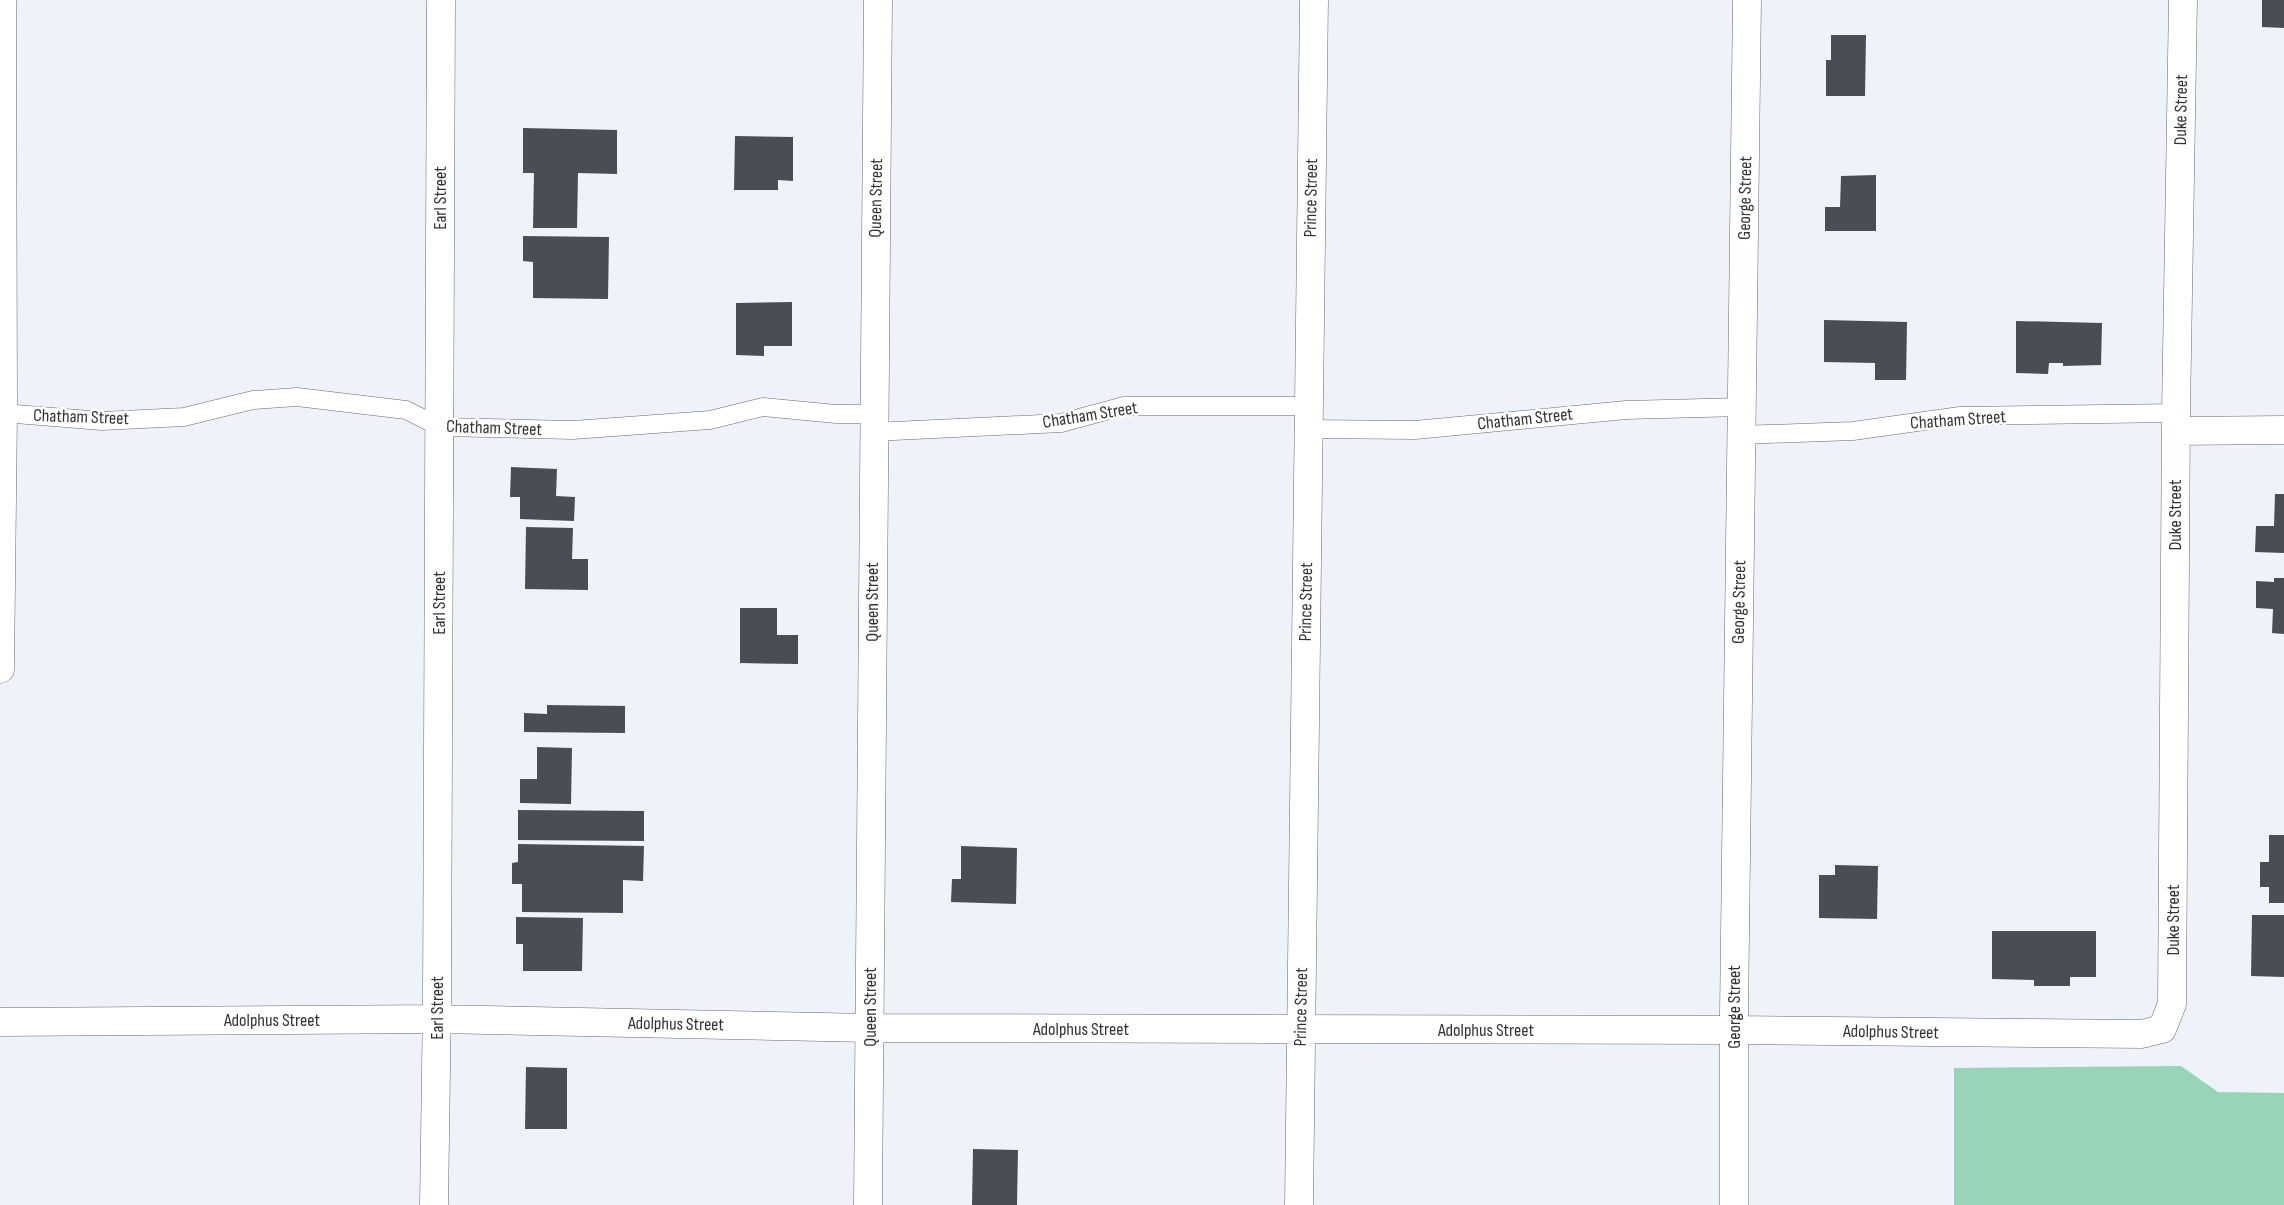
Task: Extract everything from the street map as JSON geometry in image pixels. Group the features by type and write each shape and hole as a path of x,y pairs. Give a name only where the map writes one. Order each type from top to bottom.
{"street":[{"path":"0,669 2,0"},
{"name":"Earl Street","path":"434,1205 437,1019 440,427 440,0"},
{"name":"Queen Street","path":"868,1205 878,0"},
{"name":"Prince Street","path":"1299,1205 1314,0"},
{"name":"George Street","path":"1734,1205 1734,1030 1747,0"},
{"name":"Duke Street","path":"2162,1029 2172,1004 2176,422 2183,0"},
{"name":"Chatham Street","path":"2176,422 2284,430"},
{"name":"Adolphus Street","path":"0,1022 437,1019 870,1028 1734,1030 2142,1034 2162,1029"}],"lane":[{"name":"Chatham Street","path":"2,413 102,421 184,417 253,400 297,397 406,410 440,427 573,430 710,420 763,407 836,414 873,423 1061,423 1124,406 1308,417 1415,430 1626,410 1742,407"},
{"name":"Chatham Street","path":"1742,435 1853,431 1960,416 2176,422"}],"green space":[{"path":"2181,1066 2218,1092 2284,1093 2284,1205 1954,1205 1954,1068"}],"building":[{"path":"2262,0 2284,0 2284,28 2262,27"},
{"path":"1831,35 1866,35 1865,96 1826,96 1826,60 1831,60"},
{"path":"523,128 617,130 617,174 578,173 577,228 533,228 534,173 523,173"},
{"path":"735,136 793,137 793,181 778,180 778,190 734,190"},
{"path":"1876,175 1876,231 1825,231 1825,207 1840,207 1841,176"},
{"path":"523,236 609,237 608,299 533,298 533,262 523,261"},
{"path":"792,302 792,346 764,346 764,356 736,355 736,303"},
{"path":"1824,320 1907,322 1906,380 1875,380 1875,363 1824,362"},
{"path":"2016,321 2102,323 2101,365 2063,366 2063,363 2049,363 2048,374 2016,373"},
{"path":"511,467 557,469 556,496 575,497 574,521 520,519 520,497 510,497"},
{"path":"2275,494 2284,494 2284,553 2255,552 2256,526 2274,526"},
{"path":"526,527 573,528 572,559 588,559 588,590 525,589"},
{"path":"2274,578 2284,578 2284,634 2272,633 2273,609 2256,608 2256,581 2274,582"},
{"path":"740,608 777,608 777,635 798,635 798,664 740,663"},
{"path":"547,705 625,706 625,733 524,732 524,713 547,714"},
{"path":"537,747 572,748 571,804 520,803 520,779 537,779"},
{"path":"518,810 644,811 644,841 518,840"},
{"path":"2269,835 2284,835 2284,903 2269,903 2269,887 2260,887 2260,862 2269,862"},
{"path":"518,844 644,846 643,881 623,880 623,913 522,912 522,884 512,884 512,863 518,862"},
{"path":"961,846 1017,848 1016,904 951,902 952,879 961,879"},
{"path":"1835,865 1878,866 1877,919 1819,918 1819,875 1835,875"},
{"path":"2252,915 2284,915 2284,977 2251,976"},
{"path":"516,917 583,918 582,971 523,971 523,944 516,944"},
{"path":"1992,931 2096,931 2096,977 2070,977 2070,986 2034,986 2034,980 1992,979"},
{"path":"526,1067 567,1068 567,1129 525,1129"},
{"path":"973,1149 1018,1150 1017,1205 972,1205"}]}
